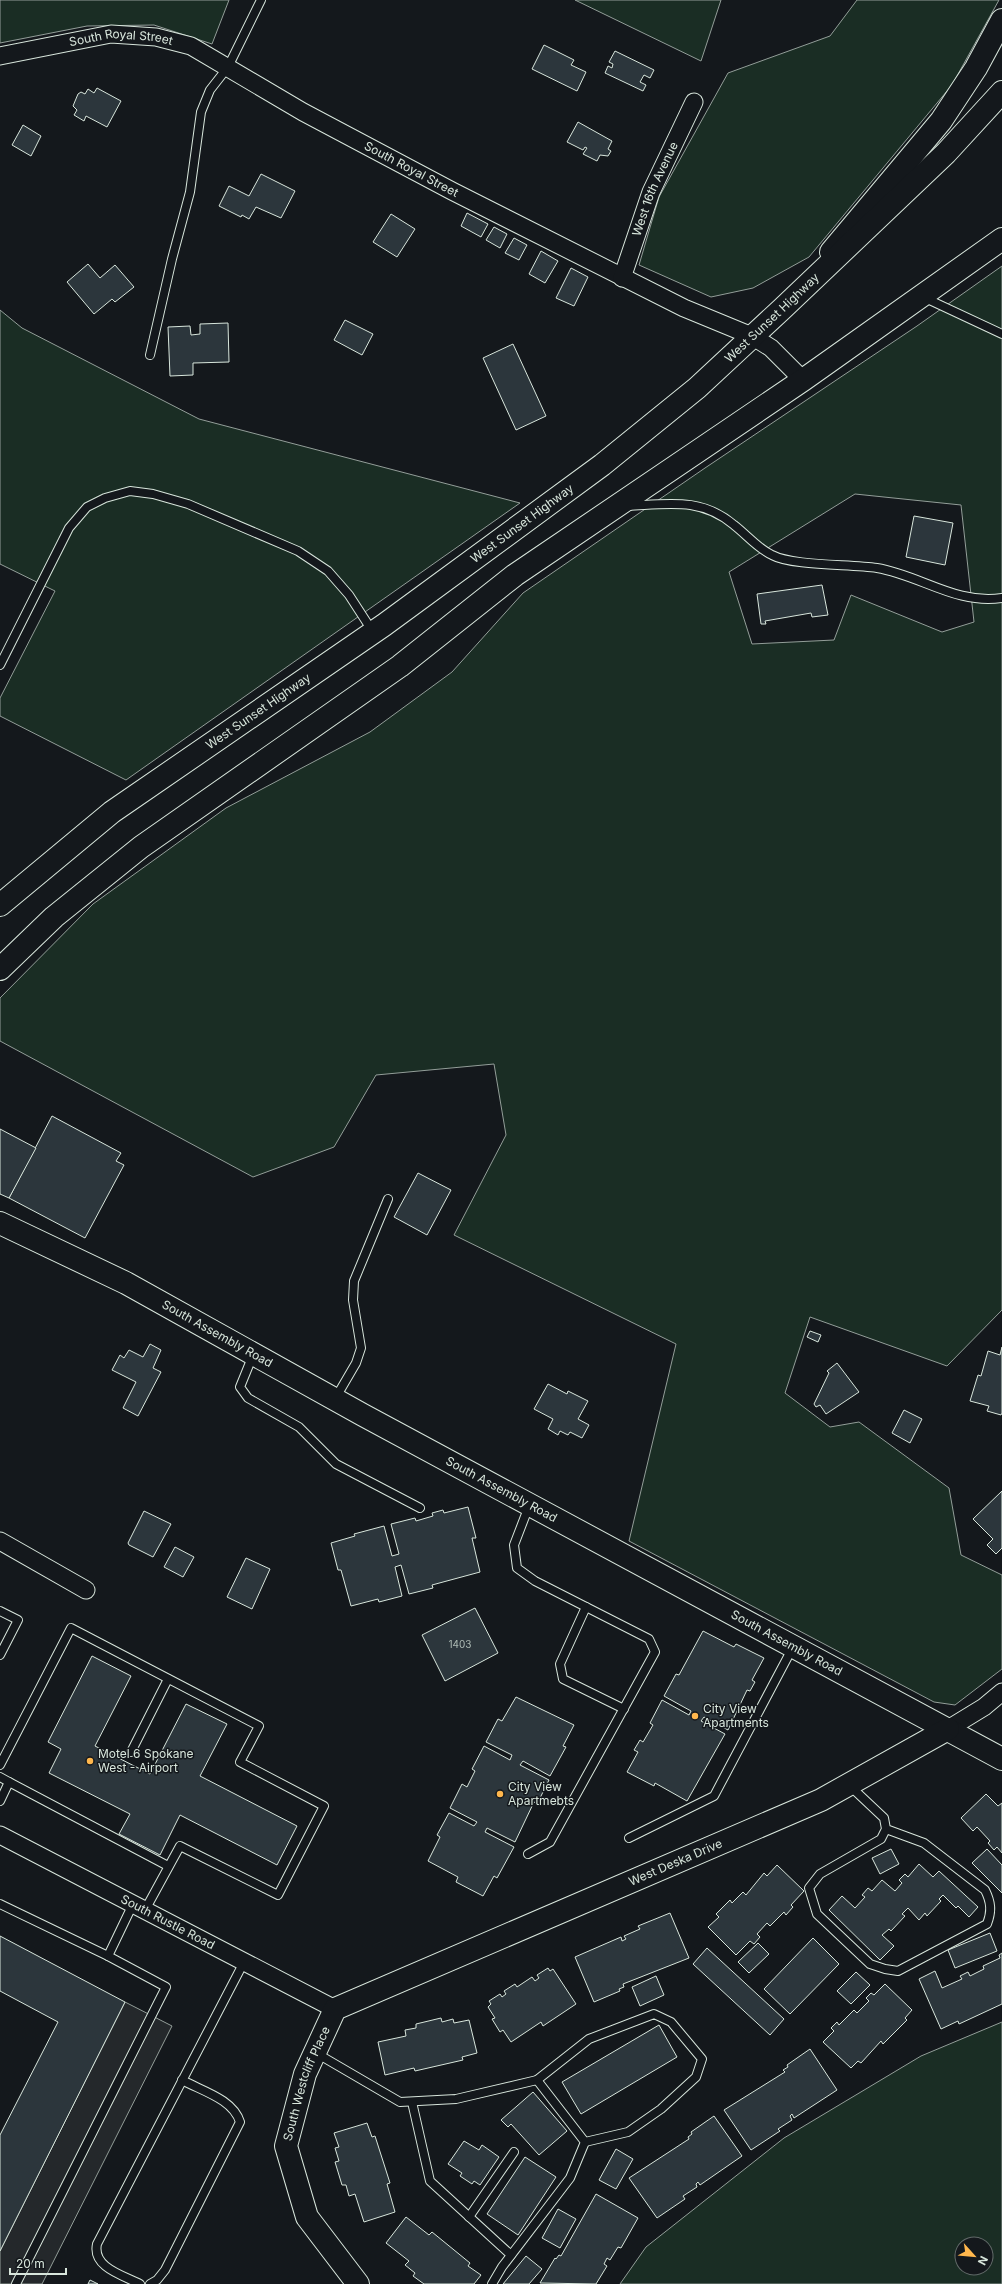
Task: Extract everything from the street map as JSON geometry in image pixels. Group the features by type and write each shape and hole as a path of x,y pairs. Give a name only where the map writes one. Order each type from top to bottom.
{"main road":[{"path":"782,309 941,121 976,68 1002,20"},
{"name":"West Sunset Highway","path":"0,905 112,812 374,633 602,465 697,388 946,153 1002,92"},
{"path":"0,969 54,917 114,867 400,666 515,575 803,380 920,295 1002,239"},
{"name":"South Assembly Road","path":"0,1223 126,1283 335,1400 1002,1759"},
{"name":"West Deska Drive","path":"335,2009 807,1806 848,1785 948,1729"},
{"name":"South Westcliff Place","path":"335,2009 305,2074 286,2146 307,2217 358,2284"}],"street":[{"name":"South Royal Street","path":"0,56 111,34 135,34 168,39 191,46 350,138 622,278 684,308 752,336 771,348 803,380"},
{"name":"West 16th Avenue","path":"622,278 651,192 694,102"},
{"path":"0,1541 86,1590"},
{"name":"West Deska Drive","path":"948,1729 984,1707 1002,1692"},
{"name":"South Rustle Road","path":"0,1835 335,2009"}],"lane":[{"path":"150,355 172,259 190,192 201,112 210,90 228,67 261,0"},
{"path":"920,295 1002,334"},
{"path":"0,665 69,528 87,507 105,498 130,491 153,494 188,504 298,551 328,571 349,595 374,633"},
{"path":"614,507 696,504 716,512 772,556 790,561 878,568 956,595 976,598 1002,598"},
{"path":"335,1400 356,1363 361,1348 353,1300 354,1281 365,1251 388,1199"},
{"path":"254,1354 240,1387 248,1398 299,1427 336,1464 420,1508"},
{"path":"528,1854 550,1842 655,1652 649,1639 535,1581 517,1568 514,1545 529,1505"},
{"path":"586,1607 560,1664 563,1679 624,1709"},
{"path":"0,1611 18,1620 0,1654"},
{"path":"0,1766 71,1628 259,1726 240,1762 324,1806 278,1895 180,1846 108,1956"},
{"path":"629,1838 714,1796 793,1646"},
{"path":"131,1752 168,1679"},
{"path":"0,1777 168,1866"},
{"path":"0,1801 9,1782"},
{"path":"848,1785 884,1818 886,1829 881,1839 820,1874 809,1888 818,1914 864,1959 870,1964 885,1969 898,1971 987,1924 991,1914 990,1901 985,1890 924,1843 886,1829"},
{"path":"0,1904 108,1956 166,1987 16,2284"},
{"path":"140,2284 105,2266 97,2259 95,2252 106,2224 244,1962"},
{"path":"315,2052 400,2102 456,2099 537,2080 589,2039 654,2014 671,2022 702,2059 696,2077 662,2109 628,2132 585,2142"},
{"path":"150,2284 157,2280 165,2270 240,2122 237,2113 230,2105 182,2080"},
{"path":"537,2080 585,2142"},
{"path":"412,2102 430,2181 511,2255"},
{"path":"492,2284 511,2255 570,2178 585,2142"},
{"path":"469,2217 514,2152"}],"green space":[{"path":"0,0 229,0 212,44 154,25 87,26 0,43"},
{"path":"575,0 721,0 701,61"},
{"path":"857,0 999,0 952,85 809,257 753,288 711,297 639,265 659,197 728,73 830,36"},
{"path":"1002,266 1002,1310 947,1366 810,1317 785,1393 830,1427 859,1422 949,1488 961,1555 1002,1575 1002,1669 955,1705 934,1702 629,1541 676,1344 454,1235 506,1135 494,1064 376,1075 334,1147 253,1177 0,1041 0,998 93,904 226,808 370,732 452,672 523,593 705,468 917,326","holes":["855,494 961,505 974,622 942,632 851,595 834,640 752,644 729,572"]},
{"path":"0,310 22,328 199,419 520,503 126,780 0,716 0,698 55,591 0,564"},
{"path":"1002,2022 1002,2284 620,2284 646,2247 784,2138 921,2056"}],"shaded area":[{"path":"125,2002 172,2026 42,2284 0,2284 0,2251"}],"building":[{"path":"544,45 574,60 571,65 586,72 577,91 532,69"},
{"path":"615,51 654,70 650,78 644,75 640,82 646,85 643,91 605,73 608,66 612,68 613,64 609,62"},
{"path":"97,88 121,101 107,127 86,116 84,121 74,115 77,110 73,106 78,94 81,92 85,94 88,89 94,93"},
{"path":"578,122 612,141 608,149 611,151 608,156 600,155 597,161 583,154 587,148 585,147 583,150 567,142"},
{"path":"23,125 41,136 31,156 12,145"},
{"path":"261,174 295,191 281,218 256,207 249,219 242,215 241,217 219,206 229,186 249,196"},
{"path":"467,213 488,224 481,237 461,226"},
{"path":"391,214 415,229 397,257 373,242"},
{"path":"494,227 507,234 500,248 486,240"},
{"path":"514,238 527,245 519,260 505,253"},
{"path":"541,251 558,261 545,283 529,274"},
{"path":"88,264 100,278 115,265 134,287 115,302 112,299 94,314 67,282"},
{"path":"571,268 588,277 574,306 556,298"},
{"path":"345,320 373,334 362,355 334,340"},
{"path":"228,323 229,362 193,363 193,375 170,376 168,327 190,326 191,335 200,334 200,324"},
{"path":"513,344 546,416 516,430 483,358"},
{"path":"914,516 953,523 945,565 906,557"},
{"path":"822,585 828,615 812,617 811,613 765,621 766,624 761,624 757,594"},
{"path":"52,1116 121,1153 116,1161 124,1165 85,1238 9,1198"},
{"path":"0,1129 36,1148 9,1198 0,1194"},
{"path":"418,1173 451,1190 427,1235 394,1217"},
{"path":"810,1331 821,1335 818,1342 807,1337"},
{"path":"150,1344 161,1350 153,1368 161,1372 138,1416 123,1408 136,1382 112,1370 120,1355 124,1358 129,1350 143,1357"},
{"path":"1002,1347 1001,1415 987,1411 989,1406 970,1401 978,1375 981,1376 988,1351 1000,1355"},
{"path":"837,1363 859,1392 826,1414 820,1405 816,1407 814,1404 829,1373 827,1371"},
{"path":"548,1384 567,1394 568,1391 588,1401 578,1419 589,1425 582,1438 570,1432 568,1435 560,1431 558,1435 548,1429 553,1419 534,1409"},
{"path":"904,1410 922,1419 910,1443 892,1433"},
{"path":"1002,1491 1002,1548 996,1554 987,1545 993,1539 973,1519"},
{"path":"468,1507 476,1538 472,1538 480,1572 432,1585 433,1588 409,1594 401,1565 395,1567 402,1596 379,1602 378,1599 351,1606 341,1570 338,1570 331,1543 355,1536 354,1534 384,1526 392,1556 399,1554 391,1524 415,1518 416,1521 433,1516 432,1513 443,1510 444,1513"},
{"path":"144,1511 171,1524 153,1557 129,1545 128,1543"},
{"path":"175,1547 194,1557 183,1577 164,1567"},
{"path":"246,1558 270,1569 252,1609 227,1597"},
{"path":"475,1608 498,1653 445,1681 422,1635"},
{"name":"City View Apartments","path":"703,1631 734,1647 736,1644 764,1658 752,1680 755,1682 750,1691 747,1690 728,1730 704,1717 701,1721 725,1734 687,1801 655,1783 654,1786 627,1772 638,1752 634,1750 640,1740 643,1742 653,1725 650,1723 662,1700 689,1715 691,1711 664,1696 676,1674 679,1675"},
{"name":"Motel 6 Spokane West - Airport","path":"92,1656 131,1676 95,1746 150,1774 186,1704 227,1724 200,1776 297,1826 277,1865 180,1815 160,1855 119,1834 130,1814 49,1773 61,1749 48,1742"},
{"name":"City View Apartmebts","path":"516,1697 574,1725 563,1746 566,1747 550,1776 523,1761 520,1765 549,1780 537,1804 534,1802 515,1842 487,1828 485,1832 514,1847 497,1878 494,1876 483,1896 456,1882 458,1877 428,1861 440,1837 437,1835 449,1813 474,1826 477,1822 450,1808 462,1784 467,1787 475,1771 472,1769 484,1746 510,1760 512,1755 486,1742 498,1719 502,1721"},
{"path":"986,1794 998,1806 1002,1803 1002,1853 997,1847 994,1850 988,1843 990,1841 977,1827 973,1831 961,1818"},
{"path":"891,1849 899,1864 880,1874 872,1858"},
{"path":"987,1849 1002,1865 1002,1893 972,1863"},
{"path":"919,1864 933,1877 939,1871 978,1907 969,1917 958,1906 956,1908 943,1895 939,1899 941,1901 927,1916 925,1913 919,1920 908,1908 902,1914 905,1916 891,1931 889,1929 882,1935 894,1946 880,1960 829,1910 842,1896 855,1908 865,1897 862,1895 868,1888 872,1891 882,1880 895,1891 902,1883 899,1880 905,1874 908,1877"},
{"path":"777,1865 804,1891 791,1905 793,1907 786,1915 784,1912 770,1926 767,1923 757,1934 760,1937 754,1944 750,1941 736,1955 708,1927 719,1917 716,1914 730,1900 732,1903 743,1892 746,1895 764,1873 767,1876"},
{"path":"670,1913 689,1958 623,1984 624,1987 619,1989 620,1991 594,2002 575,1957 621,1937 622,1941 626,1939 624,1936 640,1929 638,1926"},
{"path":"990,1933 997,1951 955,1968 948,1950"},
{"path":"0,1936 125,2002 0,2251 0,2135 58,2022 0,1991"},
{"path":"813,1938 839,1964 790,2014 764,1989"},
{"path":"758,1943 769,1954 749,1973 738,1962"},
{"path":"707,1948 784,2019 770,2035 693,1964"},
{"path":"1002,1953 1002,2004 959,2024 958,2021 941,2029 919,1979 935,1971 942,1988 962,1979 960,1976 968,1972 970,1976 984,1969 983,1966 1000,1958 999,1955"},
{"path":"548,1968 550,1971 553,1969 576,2004 543,2026 541,2022 511,2042 503,2030 500,2032 492,2019 495,2018 488,2007 491,2004 489,2001 500,1994 502,1997 506,1994 504,1991 515,1984 517,1987 532,1977 535,1981 539,1978 537,1975"},
{"path":"856,1972 870,1985 851,2004 837,1991"},
{"path":"656,1976 664,1995 640,2006 632,1987"},
{"path":"885,1984 912,2010 905,2018 907,2020 883,2044 881,2041 861,2063 858,2061 851,2068 823,2042 834,2031 831,2028 837,2022 839,2025 854,2010 857,2013 869,2001 866,1998 871,1993 874,1995"},
{"path":"441,2018 442,2022 453,2019 454,2023 469,2020 477,2053 462,2057 463,2060 415,2071 414,2068 385,2075 378,2042 406,2036 405,2030 416,2028 416,2024"},
{"path":"659,2025 677,2057 581,2114 562,2082"},
{"path":"810,2049 837,2090 794,2118 792,2114 790,2116 792,2120 778,2129 780,2131 751,2150 724,2110 785,2072 783,2070 788,2067 787,2065"},
{"path":"533,2092 567,2131 539,2155 511,2124 508,2127 501,2120"},
{"path":"714,2116 742,2156 700,2185 698,2182 696,2184 697,2187 683,2196 685,2199 657,2218 629,2178 689,2139 688,2137 692,2134 691,2132"},
{"path":"367,2123 372,2137 375,2136 390,2183 387,2184 395,2212 364,2222 355,2194 349,2196 346,2185 342,2185 335,2162 339,2161 335,2148 339,2147 334,2133"},
{"path":"464,2141 479,2150 482,2145 499,2157 480,2185 474,2181 472,2184 460,2176 462,2173 448,2164"},
{"path":"616,2149 633,2159 616,2189 599,2180"},
{"path":"525,2157 556,2177 518,2235 487,2214"},
{"path":"596,2194 638,2218 621,2248 618,2247 610,2260 607,2258 604,2264 607,2266 596,2284 540,2283 555,2258 556,2259 559,2255 561,2256"},
{"path":"558,2209 576,2219 560,2248 542,2238"},
{"path":"406,2217 429,2235 432,2232 470,2263 468,2266 481,2275 474,2284 424,2284 413,2276 415,2273 405,2265 409,2261 386,2243"},
{"path":"526,2256 542,2269 529,2284 503,2284"},
{"path":"90,2280 98,2284 88,2284"}],"place":[{"name":"City View Apartments","path":"695,1716"},
{"name":"Motel 6 Spokane West - Airport","path":"90,1761"},
{"name":"City View Apartmebts","path":"500,1794"}]}
